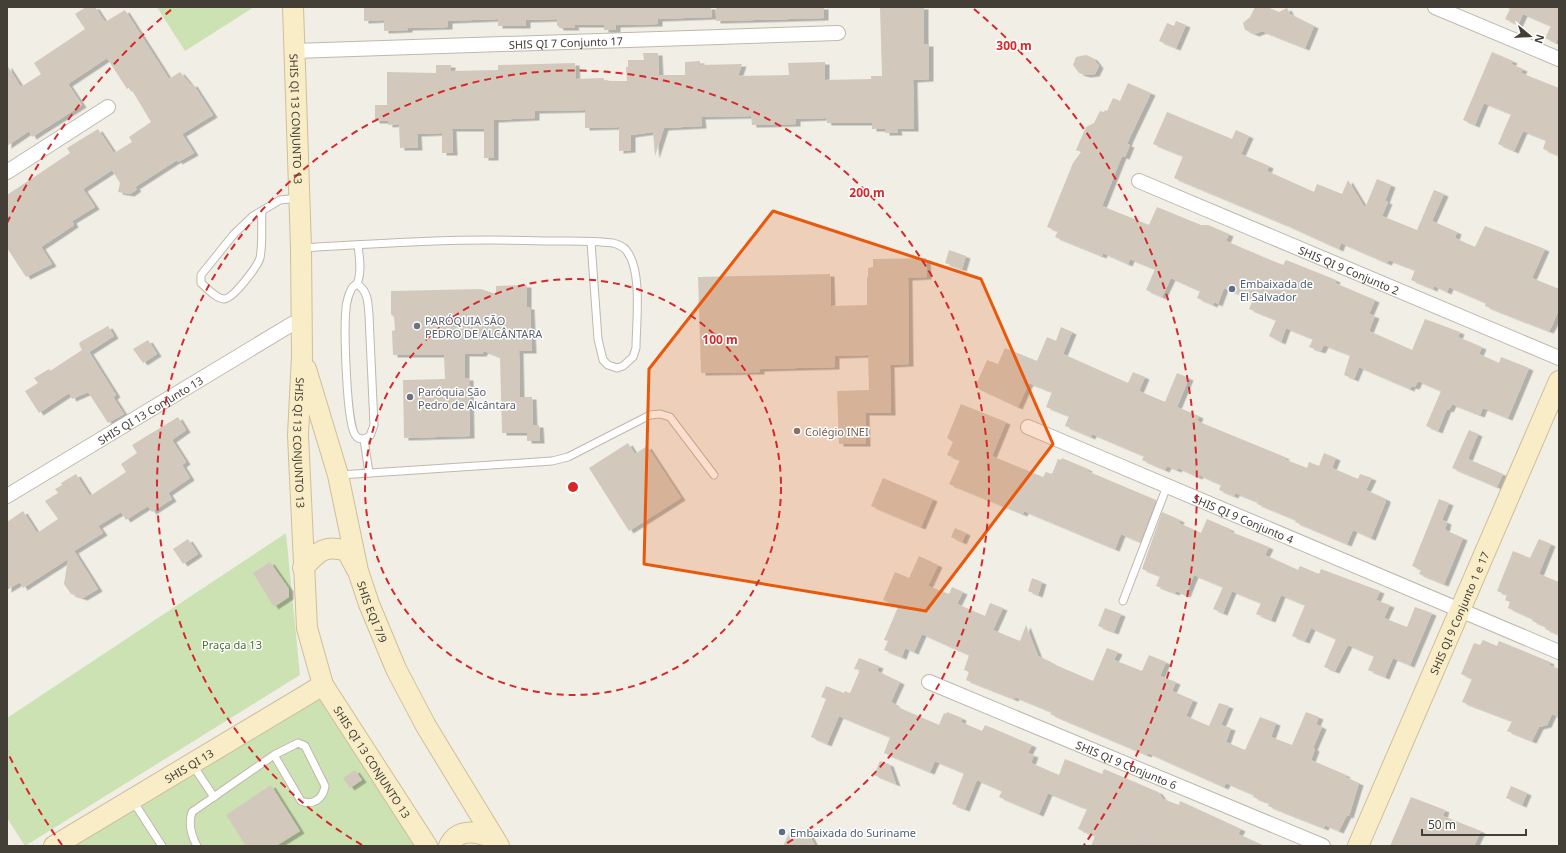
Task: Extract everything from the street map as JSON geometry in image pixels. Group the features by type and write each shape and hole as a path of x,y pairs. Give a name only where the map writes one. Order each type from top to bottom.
{"street":[{"name":"SHIS QI 13 CONJUNTO 13","path":"293,7 301,248 302,356 298,435 303,568 307,628 323,685 427,846"},
{"path":"1435,7 1559,59"},
{"name":"SHIS QI 7 Conjunto 17","path":"294,51 838,33"},
{"path":"7,172 108,107"},
{"name":"SHIS QI 9 Conjunto 2","path":"1139,181 1559,358"},
{"name":"SHIS QI 13 Conjunto 13","path":"7,496 292,324"},
{"name":"SHIS EQI 7/9","path":"302,356 338,475 358,571 396,669 426,726 496,842"},
{"name":"SHIS QI 9 Conjunto 1 e 17","path":"1358,846 1559,381"},
{"name":"SHIS QI 9 Conjunto 4","path":"1028,427 1459,611 1559,652"},
{"path":"303,568 318,553 327,549 336,548 347,551 358,571"},
{"name":"SHIS QI 9 Conjunto 6","path":"929,682 1323,846"},
{"name":"SHIS QI 13","path":"54,846 323,685"},
{"path":"449,846 452,839 466,832 475,832 496,842"}],"lane":[{"path":"262,211 260,257 256,266 231,297 224,299 217,296 201,283 201,276 234,234 262,211 280,200 299,198"},
{"path":"301,248 490,240 591,242 615,243 626,249 632,260 636,280 636,348 634,357 624,366 617,368 608,365 603,360 598,339 591,242"},
{"path":"357,284 364,289 368,300 374,425 370,436 364,439 359,439 355,436 352,428 348,397 346,307 352,288 357,284 360,275 358,245"},
{"path":"338,475 552,461 568,457 650,416 660,414 670,417 714,475"},
{"path":"364,439 369,473"},
{"path":"1123,600 1167,486"},
{"path":"197,846 191,836 190,818 192,812 274,755 298,742 305,746 325,786 324,793 319,799 307,803 301,801 274,755"},
{"path":"192,764 214,797"},
{"path":"132,799 162,846"}],"highlighted area":[{"path":"773,211 981,279 1053,444 926,611 644,564 649,369"}],"green space":[{"path":"157,7 254,7 185,51"},
{"name":"Praça da 13","path":"286,533 300,675 25,846 7,818 7,718"},
{"path":"318,695 418,846 72,846"}],"building":[{"path":"86,7 95,7 105,22 125,10 169,79 180,72 191,85 193,84 213,115 182,134 194,153 178,162 177,160 135,187 137,189 130,194 118,192 120,183 112,170 83,189 95,207 72,221 74,225 41,247 52,264 26,277 7,248 7,195 70,153 67,148 98,129 114,153 132,142 129,137 151,122 130,87 127,89 107,58 68,84 82,105 32,137 29,131 7,146 7,65 21,87 41,74 34,63 85,29 75,14"},
{"path":"364,7 711,7 712,17 658,19 658,24 616,25 616,30 604,30 604,25 574,25 575,28 559,28 559,26 557,26 557,19 526,20 526,26 498,26 498,19 448,21 448,27 408,28 408,30 384,31 384,20 364,21"},
{"path":"716,7 824,7 824,18 716,21"},
{"path":"880,7 924,7 924,44 929,44 929,79 913,80 914,129 897,129 898,133 885,133 885,129 872,129 872,123 827,123 826,118 796,119 796,124 752,125 751,116 701,117 702,126 664,128 655,156 653,132 631,135 631,150 619,151 619,127 585,128 585,110 535,111 535,118 494,120 494,158 484,158 484,129 452,129 453,153 442,153 442,133 417,134 418,148 400,148 399,124 388,125 388,121 375,121 375,105 387,105 387,72 436,73 436,65 451,65 451,71 498,70 498,65 575,63 576,79 604,78 604,81 627,81 626,67 628,67 628,60 644,60 643,53 658,53 659,75 685,75 685,62 700,61 700,65 742,64 738,76 789,75 788,63 825,62 825,80 871,79 871,76 882,76"},
{"path":"1255,7 1267,7 1279,12 1287,8 1290,14 1314,26 1305,48 1262,31 1255,34 1245,30 1243,23 1250,17"},
{"path":"1506,7 1559,7 1559,35 1556,43 1545,38 1551,26 1523,14 1518,25 1505,19 1510,9"},
{"path":"1176,21 1186,25 1176,48 1159,41 1167,23 1174,26"},
{"path":"1492,52 1513,61 1511,64 1523,69 1521,73 1559,88 1559,156 1543,149 1546,140 1523,131 1514,151 1498,144 1511,114 1484,103 1475,125 1463,120"},
{"path":"1086,55 1093,58 1099,66 1095,74 1086,75 1079,73 1073,65 1076,57"},
{"path":"1128,83 1151,93 1130,137 1127,144 1130,145 1125,157 1122,156 1102,206 1149,225 1157,207 1201,225 1208,225 1229,234 1226,241 1283,265 1286,260 1336,280 1335,283 1375,300 1369,314 1375,316 1369,331 1412,350 1425,319 1460,332 1458,337 1482,347 1479,354 1499,363 1501,357 1529,368 1508,418 1483,408 1480,415 1452,404 1449,410 1447,409 1438,431 1426,426 1441,391 1418,381 1415,387 1411,386 1410,389 1359,367 1354,379 1344,375 1350,355 1324,345 1321,351 1309,347 1313,339 1286,328 1281,342 1269,336 1276,320 1249,309 1253,300 1224,288 1218,304 1214,302 1213,305 1197,298 1200,291 1171,278 1162,297 1146,290 1155,269 1130,259 1128,264 1103,253 1102,256 1055,237 1058,231 1047,227 1073,163 1081,152 1076,150 1086,127 1094,123 1100,111 1107,111 1113,98 1120,101"},
{"path":"1167,112 1232,139 1236,130 1249,136 1241,154 1269,166 1267,171 1314,192 1317,184 1342,194 1348,180 1365,208 1377,179 1391,185 1385,201 1388,202 1382,216 1417,230 1434,190 1444,194 1432,221 1457,232 1455,238 1475,247 1485,226 1545,249 1532,278 1559,289 1559,309 1552,326 1549,331 1485,306 1486,303 1449,287 1447,292 1434,286 1433,289 1411,280 1415,270 1389,260 1387,263 1341,243 1339,249 1284,224 1174,178 1183,156 1153,144"},
{"path":"949,250 966,256 962,269 945,263"},
{"path":"926,258 927,277 908,278 909,364 890,365 891,413 865,413 866,444 839,444 837,391 869,390 868,355 835,356 835,367 760,369 760,372 701,373 698,277 830,274 831,306 867,305 868,268 873,267 873,259"},
{"path":"527,285 527,307 530,307 532,351 519,351 520,397 532,397 533,425 539,425 540,441 527,441 527,433 502,433 500,357 484,351 482,354 465,354 465,378 469,378 470,436 404,438 403,380 445,379 444,355 393,355 392,331 395,330 394,317 391,314 391,291 481,289 496,294 496,286"},
{"path":"108,326 114,336 89,352 116,395 113,397 124,414 108,423 88,392 72,399 69,393 39,413 25,391 38,383 34,378 49,369 50,371 82,350 79,344 80,342"},
{"path":"1061,327 1072,332 1063,354 1128,383 1133,372 1145,377 1139,391 1165,402 1177,373 1189,378 1177,407 1199,416 1197,421 1285,457 1284,459 1307,468 1309,462 1319,466 1324,453 1336,458 1332,468 1358,479 1360,474 1372,478 1366,490 1386,499 1386,501 1371,538 1353,530 1347,544 1295,522 1296,520 1257,504 1258,502 1235,493 1234,496 1219,490 1221,485 1199,475 1198,477 1178,468 1177,470 1167,466 1165,470 1142,460 1144,456 1092,434 1091,437 1065,426 1069,416 1046,407 1052,392 1029,383 1018,407 975,387 987,360 998,364 1005,348 1037,361 1047,337 1056,341"},
{"path":"148,340 157,354 143,363 133,349"},
{"path":"961,404 1006,422 992,456 1043,477 1046,472 1052,474 1058,459 1061,460 1062,458 1088,469 1087,471 1156,500 1140,542 1121,534 1115,549 1024,511 1023,514 949,484 960,460 947,455 953,442 947,438"},
{"path":"178,417 186,430 172,440 186,462 182,465 190,478 168,493 172,499 152,512 148,506 126,520 121,512 98,526 103,533 74,551 98,589 83,598 71,594 64,584 68,559 23,588 20,582 7,590 7,522 23,511 37,533 58,519 45,501 58,493 55,489 62,485 61,483 76,474 90,496 126,472 121,464 137,453 132,445"},
{"path":"1469,430 1478,434 1468,459 1503,474 1497,487 1452,468"},
{"path":"628,443 635,454 647,446 681,498 629,531 589,468"},
{"path":"883,478 933,499 921,527 871,506"},
{"path":"1439,499 1449,503 1442,520 1447,522 1445,530 1463,538 1444,584 1419,574 1421,570 1412,566"},
{"path":"1162,512 1180,520 1179,523 1201,533 1207,519 1230,529 1229,531 1269,547 1265,555 1298,570 1300,566 1319,574 1321,569 1380,591 1376,600 1390,605 1384,618 1407,627 1415,607 1432,613 1410,665 1393,658 1385,677 1368,670 1374,656 1348,645 1335,671 1324,667 1336,639 1311,628 1305,641 1292,636 1305,605 1281,595 1271,620 1256,614 1261,603 1232,591 1223,613 1213,609 1223,587 1194,575 1186,595 1176,591 1175,593 1156,586 1160,576 1142,569"},
{"path":"955,528 966,533 962,542 951,537"},
{"path":"188,539 198,554 183,564 173,549"},
{"path":"1539,539 1551,544 1539,574 1559,582 1559,635 1532,621 1533,619 1508,608 1510,602 1505,600 1507,595 1497,591 1513,551 1530,558"},
{"path":"919,556 938,565 928,586 949,594 952,587 963,592 957,604 985,616 990,603 1003,608 993,630 1020,641 1026,625 1038,656 1051,663 1093,681 1107,648 1118,652 1114,660 1142,671 1149,655 1166,662 1160,676 1176,682 1172,691 1193,700 1186,716 1209,726 1219,703 1229,706 1221,725 1231,728 1226,742 1245,750 1260,717 1276,723 1271,737 1292,745 1306,712 1319,717 1316,724 1322,727 1313,748 1315,749 1311,760 1346,775 1345,777 1359,783 1349,816 1347,815 1339,831 1325,825 1324,828 1268,806 1269,803 1253,797 1254,795 1226,783 1224,787 1148,753 1147,755 1050,714 1052,712 966,680 969,672 964,670 969,655 922,634 914,652 905,648 902,657 884,650 888,641 884,640 898,607 883,600 895,572 909,578"},
{"path":"270,562 289,589 289,597 274,607 253,573"},
{"path":"1032,578 1042,582 1038,595 1028,591"},
{"path":"1105,608 1121,614 1114,632 1098,626"},
{"path":"1483,640 1497,646 1499,641 1550,662 1549,665 1559,669 1559,717 1552,714 1547,725 1539,727 1532,741 1507,731 1512,721 1462,702 1472,679 1461,674 1474,643 1480,645"},
{"path":"859,658 879,666 877,671 900,682 891,702 896,705 895,706 939,725 944,713 946,714 947,712 962,718 961,722 982,731 985,725 1032,745 1028,753 1034,755 1031,763 1059,775 1065,759 1102,774 1104,769 1158,792 1163,799 1179,805 1180,801 1241,829 1238,834 1265,846 1147,846 1141,844 1138,846 1091,846 1095,836 1078,829 1087,809 1048,793 1039,814 999,797 1002,791 977,780 965,809 952,804 964,773 935,761 930,772 884,753 890,737 839,716 827,744 811,737 826,699 821,697 826,686 844,693 845,691 850,693 860,670 854,669"},
{"path":"880,761 889,764 896,784 874,775"},
{"path":"355,770 362,780 350,788 343,778"},
{"path":"271,785 300,831 276,846 246,846 226,815"},
{"path":"1511,786 1527,793 1522,805 1506,798"},
{"path":"1411,797 1445,810 1443,816 1481,831 1474,846 1390,846"},
{"path":"792,827 801,831 807,830 815,846 783,846"}],"place":[{"name":"Embaixada de El Salvador","path":"1232,289"},
{"name":"PARÓQUIA SÃO PEDRO DE ALCÂNTARA","path":"417,326"},
{"name":"Paróquia São Pedro de Alcântara","path":"410,397"},
{"name":"Colégio INEI","path":"797,431"},
{"name":"Embaixada do Suriname","path":"782,832"}]}
